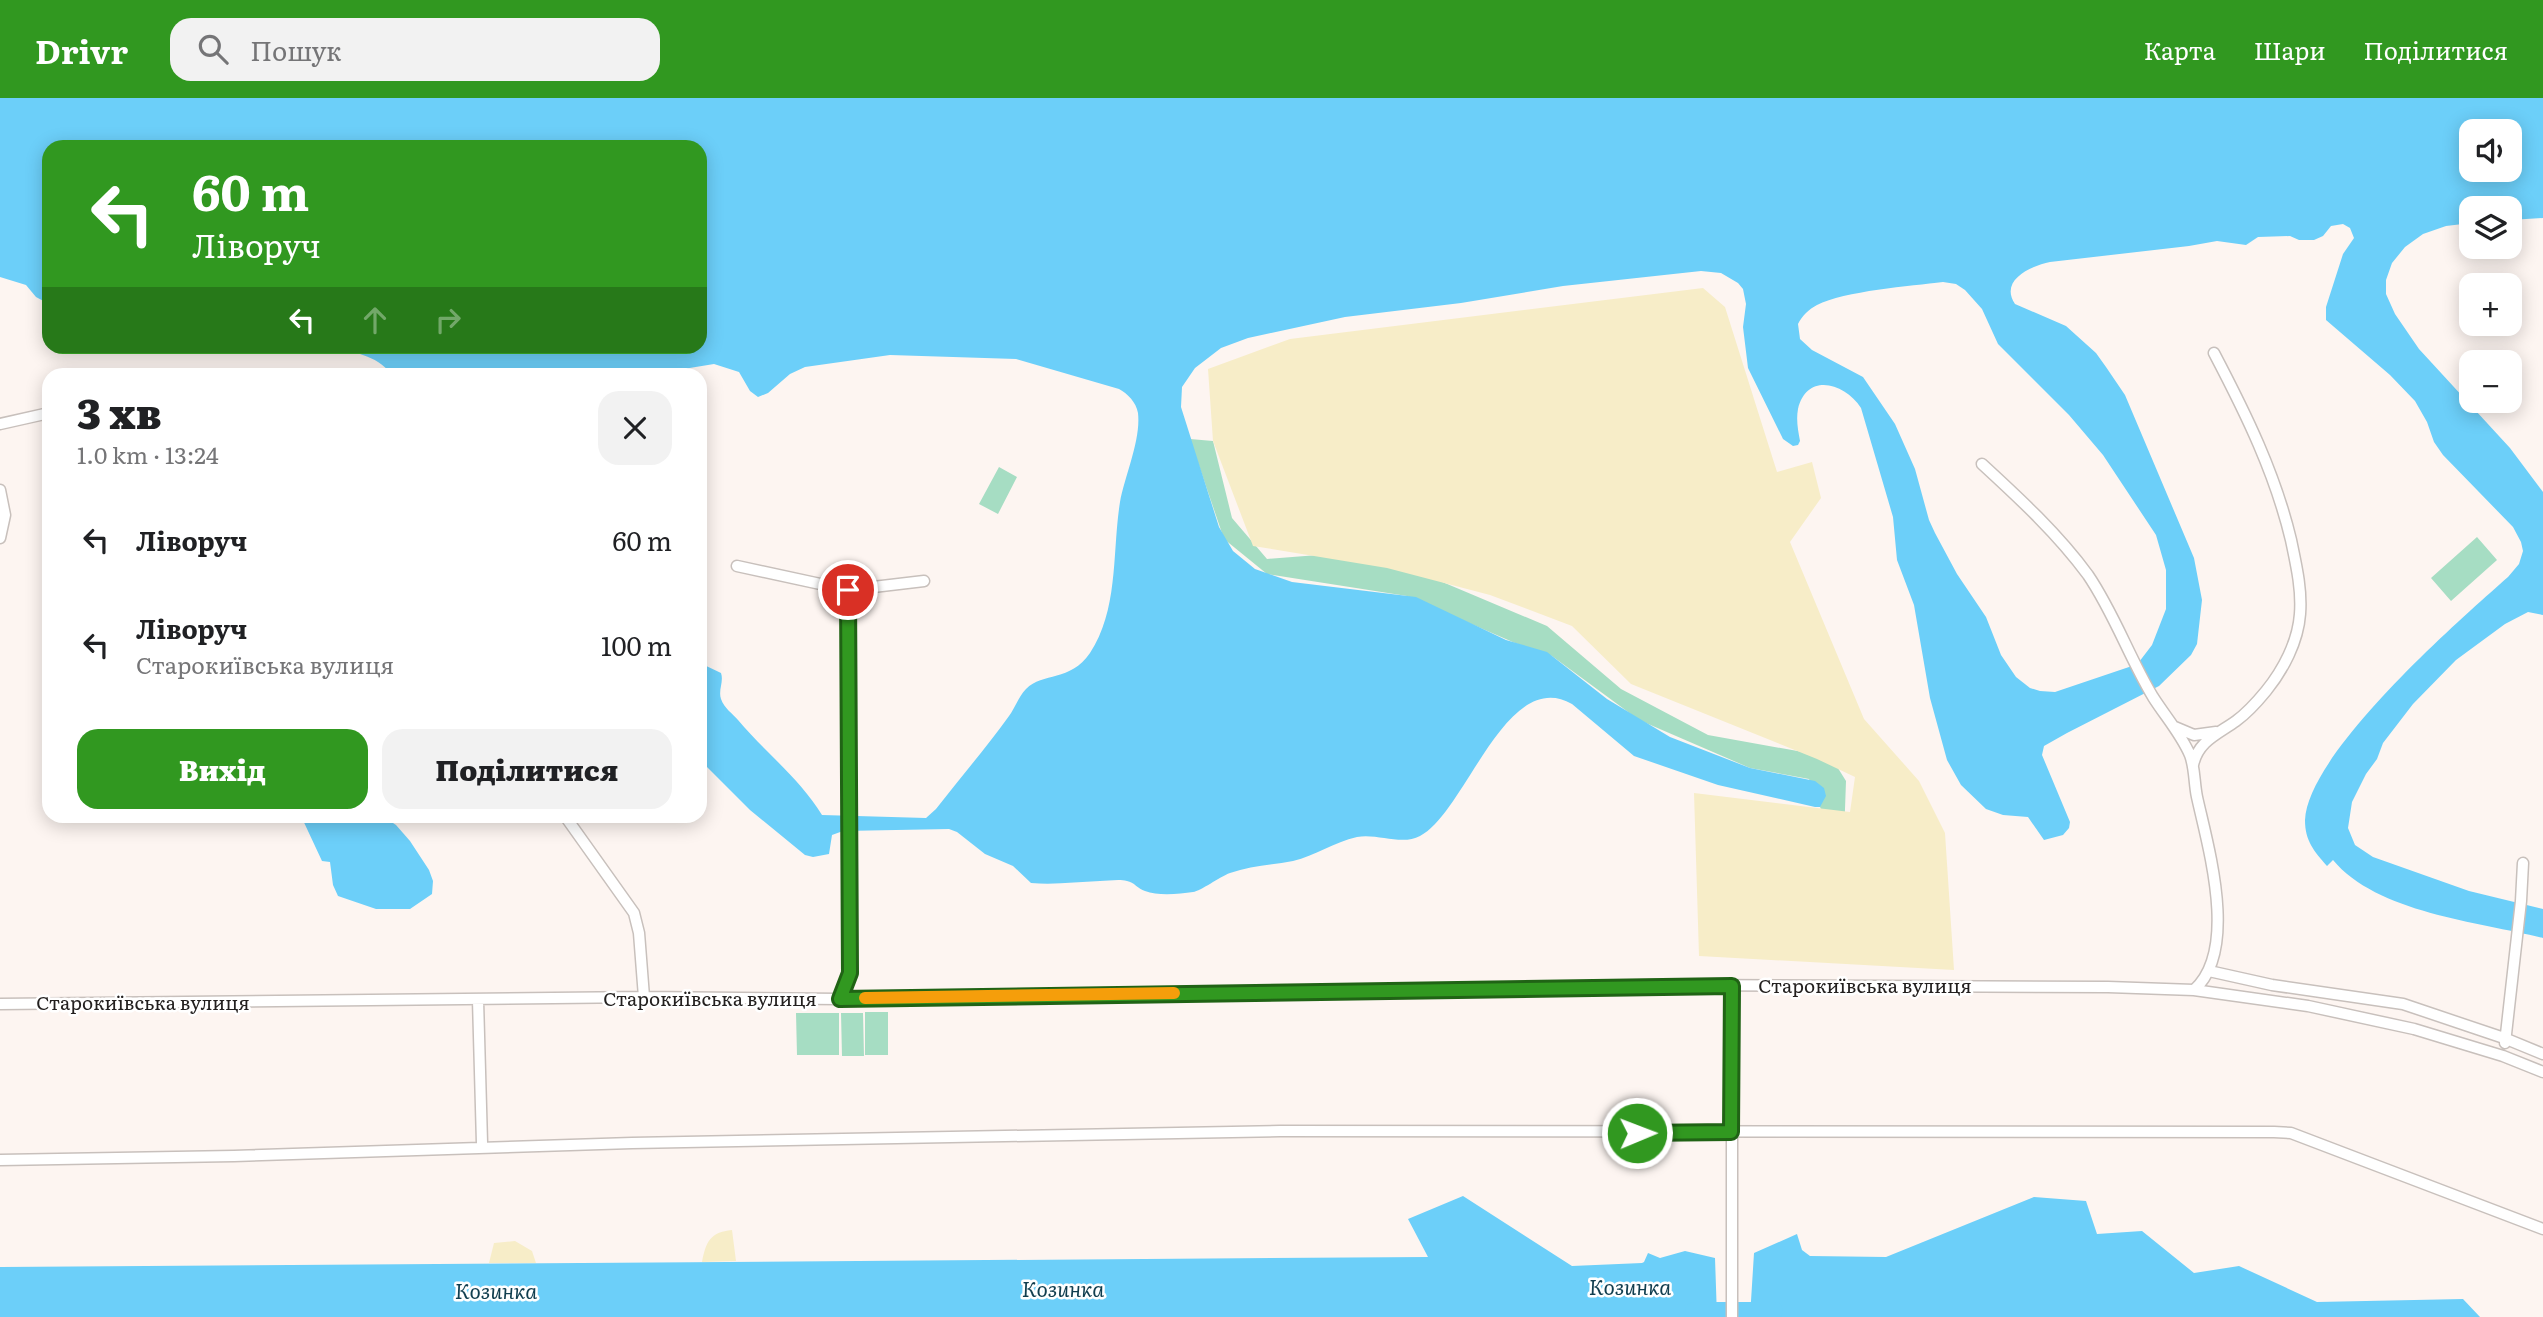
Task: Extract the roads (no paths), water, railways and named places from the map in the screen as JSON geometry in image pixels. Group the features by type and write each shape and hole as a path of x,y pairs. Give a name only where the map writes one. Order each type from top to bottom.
{"street":[{"path":"2195,786 2193,769 2196,756 2204,743 2248,711 2278,674 2298,628 2301,601 2293,550 2273,479 2244,411 2214,353"},
{"path":"0,424 42,415"},
{"path":"1982,464 2050,531 2098,591 2154,697 2190,755 2217,891 2214,954 2205,980 2194,990"},
{"path":"0,490 5,515 0,538"},
{"path":"737,566 848,590 925,581"},
{"path":"840,999 850,973 848,590"},
{"path":"2173,725 2194,735 2217,732"},
{"path":"570,823 634,913 639,933 644,997"},
{"path":"2503,1056 2516,951 2522,863"},
{"path":"2209,971 2272,985 2395,1002 2504,1038 2543,1054"},
{"path":"1732,986 1732,1317"},
{"name":"Старокиївська вулиця","path":"0,1004 644,997 840,999 1732,986 2108,986 2194,990 2337,1011 2414,1029 2503,1056 2543,1072"},
{"path":"478,1000 482,1143"},
{"path":"0,1160 234,1156 632,1143 1280,1131 2291,1133 2543,1229"}],"water":[{"path":"0,98 2543,98 2543,218 2522,219 2522,196 2459,196 2459,224 2423,234 2405,247 2392,263 2386,280 2386,294 2395,314 2419,349 2459,393 2459,413 2478,413 2510,448 2543,492 2543,615 2528,612 2505,624 2456,660 2413,704 2383,743 2377,759 2366,774 2352,802 2348,828 2355,845 2373,857 2469,891 2543,909 2543,938 2430,913 2402,904 2352,878 2333,860 2327,866 2314,850 2307,834 2305,820 2312,792 2331,760 2388,690 2508,577 2519,564 2523,551 2513,527 2443,455 2415,401 2390,375 2326,320 2326,307 2343,254 2354,238 2350,228 2343,224 2331,226 2323,236 2314,240 2299,240 2290,236 2258,237 2246,245 2217,241 2050,262 2026,271 2014,281 2011,295 2015,304 2066,326 2096,353 2125,395 2194,558 2202,600 2197,644 2191,655 2159,686 2044,746 2042,755 2070,822 2063,835 2044,840 2028,817 2003,815 1986,809 1961,785 1947,760 1930,698 1914,605 1897,560 1893,517 1861,408 1846,392 1827,385 1818,386 1809,390 1798,409 1798,445 1793,446 1783,439 1748,368 1743,327 1746,304 1743,289 1738,283 1721,273 1701,271 1563,286 1461,303 1345,317 1248,338 1221,348 1195,368 1182,387 1181,407 1219,527 1233,551 1255,569 1292,582 1416,597 1506,640 1547,652 1607,699 1670,737 1750,768 1815,781 1824,788 1826,796 1820,807 1815,807 1718,785 1634,756 1572,704 1548,698 1527,705 1507,723 1454,800 1437,822 1420,836 1405,840 1357,837 1301,859 1230,873 1196,891 1169,894 1145,891 1124,880 1031,883 1013,866 985,854 949,829 843,831 832,835 829,854 813,857 805,855 750,810 707,767 707,666 721,673 720,696 724,705 793,778 822,815 926,818 936,809 1009,716 1026,689 1040,680 1074,668 1090,653 1099,636 1110,599 1120,502 1135,446 1138,423 1135,405 1122,391 1016,359 890,355 805,367 790,374 768,393 758,397 750,391 739,372 714,364 690,368 385,368 360,354 707,354 707,140 42,140 42,300 26,285 0,277","holes":["1943,282 1956,284 1982,309 1998,344 2069,415 2103,455 2156,535 2166,570 2166,609 2152,645 2139,662 2055,692 2030,688 2016,677 2001,655 1986,617 1957,574 1929,520 1915,469 1895,424 1863,377 1812,350 1800,339 1798,324 1802,318 1814,307 1829,300 1878,290"]},
{"path":"304,823 393,823 410,841 429,870 433,881 432,894 410,909 376,909 338,896 333,885 330,862 322,861"},
{"path":"1463,1196 1572,1266 1642,1263 1648,1253 1660,1258 1685,1251 1715,1258 1717,1317 0,1317 0,1267 1428,1257 1408,1219"},
{"path":"2034,1197 2086,1201 2097,1234 2142,1231 2194,1273 2239,1266 2317,1302 2463,1299 2480,1317 1750,1317 1754,1253 1797,1234 1802,1250 1810,1256 1886,1257"}],"waterway":[{"name":"Козинка","path":"1694,1311 1774,1311"}]}
